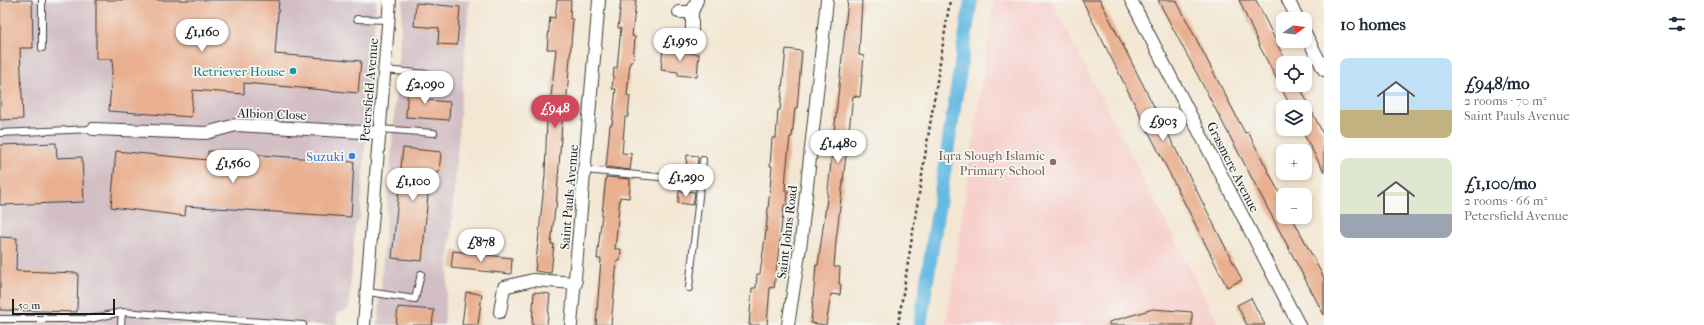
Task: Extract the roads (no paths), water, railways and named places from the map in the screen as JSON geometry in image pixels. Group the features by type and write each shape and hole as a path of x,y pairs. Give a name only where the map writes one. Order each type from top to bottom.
{"street":[{"name":"Petersfield Avenue","path":"364,325 368,292 390,0"},
{"name":"Saint Pauls Avenue","path":"571,325 576,283 599,0"},
{"path":"692,31 692,12 697,0"},
{"name":"Saint Johns Road","path":"788,325 801,241 827,0"},
{"name":"Grasmere Avenue","path":"1131,0 1299,325"},
{"path":"1288,0 1294,12"},
{"path":"679,12 692,12"},
{"path":"1312,47 1324,70"},
{"name":"Albion Close","path":"93,129 206,133 236,125 380,131"},
{"path":"500,312 504,287 533,280 576,283"}],"lane":[{"path":"42,0 42,48"},
{"path":"357,19 389,20"},
{"path":"384,70 429,74 446,84"},
{"path":"0,133 93,129"},
{"path":"380,131 434,133"},
{"path":"689,288 703,160"},
{"path":"585,170 700,181"},
{"path":"368,292 416,299 422,274"},
{"path":"121,325 122,312"},
{"path":"0,319 89,322 122,312 303,325"}],"waterway":[{"path":"920,325 971,0"}],"place":[{"name":"Retriever House","path":"293,71"},
{"name":"Suzuki","path":"352,156"},
{"name":"Iqra Slough Islamic Primary School","path":"1053,162"}]}
